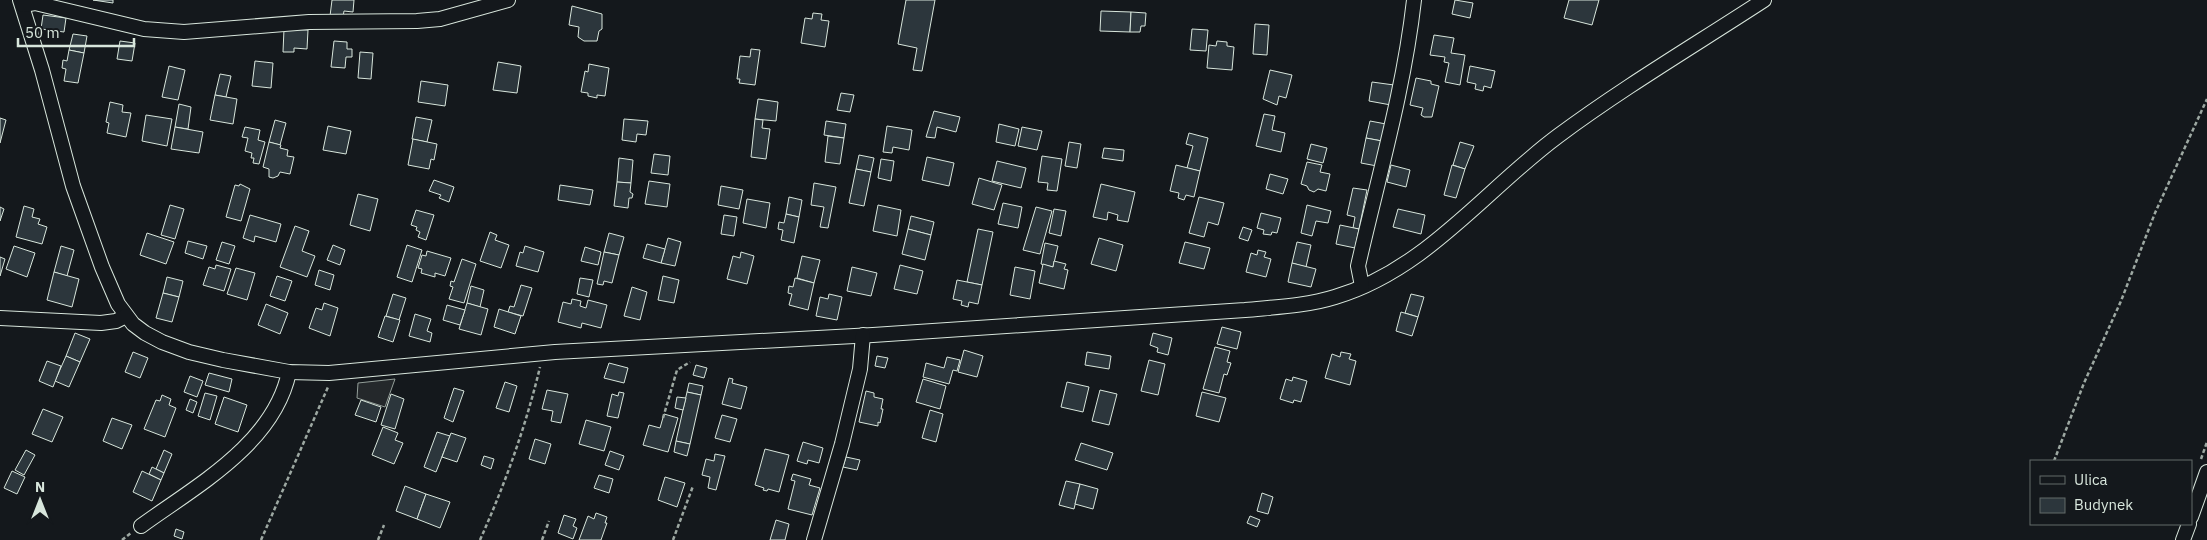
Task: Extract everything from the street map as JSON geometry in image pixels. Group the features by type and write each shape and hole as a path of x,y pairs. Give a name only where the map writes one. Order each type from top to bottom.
{"street":[{"path":"508,0 440,19 309,22 184,32 144,28 35,3 21,3 42,70 73,186 102,267 126,316 144,333 189,352 260,368 289,372 329,373 540,353 863,335 1303,305 1336,297 1388,274 1441,237 1558,136 1764,0"},
{"path":"1362,286 1358,266 1398,100 1409,42 1414,0"},
{"path":"0,318 101,323 116,321 126,316"},
{"path":"814,540 842,444 860,369 863,335"},
{"path":"141,526 220,468 256,434 279,399 286,385 289,372"},
{"path":"2192,514 2207,472"},
{"path":"2183,540 2188,525"}],"path":[{"path":"2054,460 2084,383 2121,301 2155,213 2207,99"},
{"path":"480,540 496,505 517,445 540,368 540,353"},
{"path":"663,418 676,370 690,362"},
{"path":"262,540 328,388 329,373"},
{"path":"673,540 693,486"},
{"path":"542,540 549,521"},
{"path":"378,540 384,525"},
{"path":"124,540 128,536"}],"shaded area":[{"path":"395,379 385,407 357,398 358,383"}],"building":[{"path":"93,0 113,0 113,3"},
{"path":"332,0 354,0 353,12 344,11 343,17 330,16"},
{"path":"906,0 935,0 922,71 913,70 917,48 898,44"},
{"path":"1455,0 1473,3 1470,18 1452,14"},
{"path":"1569,0 1599,0 1592,25 1564,18"},
{"path":"572,6 602,14 602,29 599,31 597,41 584,41 578,37 579,27 569,25"},
{"path":"1101,11 1131,12 1130,32 1100,31"},
{"path":"1131,12 1146,13 1145,26 1141,26 1140,32 1130,32"},
{"path":"813,13 822,14 821,20 829,21 825,47 801,43 805,18 812,19"},
{"path":"43,15 66,18 64,32 41,29"},
{"path":"1255,24 1269,25 1267,55 1253,54"},
{"path":"284,29 308,30 307,49 294,48 294,52 283,52"},
{"path":"1192,29 1208,30 1206,51 1190,50"},
{"path":"73,34 87,36 84,53 69,50"},
{"path":"1434,35 1454,38 1451,53 1465,55 1460,85 1445,82 1449,63 1444,62 1445,57 1430,55"},
{"path":"120,41 135,43 132,61 117,59"},
{"path":"334,41 347,42 347,49 352,49 352,57 346,57 345,68 331,67"},
{"path":"1217,41 1227,42 1227,46 1234,47 1232,70 1207,68 1209,45 1216,46"},
{"path":"751,49 760,50 755,85 739,83 740,79 737,79 740,56 750,57"},
{"path":"69,50 84,53 78,83 64,81 66,69 62,68 63,60 67,61"},
{"path":"360,52 373,53 371,79 358,78"},
{"path":"255,61 273,63 271,88 252,86"},
{"path":"498,62 521,66 517,93 493,90"},
{"path":"589,64 609,68 605,96 597,95 597,98 588,96 588,93 581,92 585,71 588,72"},
{"path":"169,66 185,70 178,100 162,97"},
{"path":"1470,66 1495,71 1491,88 1484,86 1483,91 1475,89 1476,84 1467,82"},
{"path":"1270,70 1292,75 1286,98 1279,96 1277,105 1263,99"},
{"path":"220,74 231,76 226,97 215,95"},
{"path":"1416,78 1431,81 1431,84 1439,86 1432,117 1424,117 1421,115 1423,108 1410,105"},
{"path":"421,81 448,85 445,106 418,102"},
{"path":"1372,82 1394,85 1391,105 1369,101"},
{"path":"841,93 854,95 850,112 837,110"},
{"path":"215,95 237,99 233,124 210,120"},
{"path":"758,99 778,102 776,121 755,119"},
{"path":"110,102 123,105 122,112 131,113 126,137 107,133 109,123 106,122"},
{"path":"179,104 191,107 188,129 175,127"},
{"path":"934,111 960,117 956,132 937,127 935,138 926,137"},
{"path":"1264,114 1275,116 1272,130 1285,133 1281,152 1256,146"},
{"path":"146,115 172,119 167,146 142,141"},
{"path":"416,117 432,120 427,142 412,139"},
{"path":"0,118 6,120 0,143"},
{"path":"624,119 648,121 646,135 637,134 636,142 622,140"},
{"path":"755,119 763,120 762,128 770,129 766,159 751,157"},
{"path":"275,120 286,123 280,145 269,142"},
{"path":"826,121 846,124 844,138 824,135"},
{"path":"1370,121 1386,124 1382,141 1366,138"},
{"path":"999,124 1019,129 1015,146 996,142"},
{"path":"328,126 351,131 346,154 323,150"},
{"path":"887,126 912,130 909,150 893,147 892,153 883,152"},
{"path":"175,127 203,132 199,153 171,149"},
{"path":"245,127 260,130 258,140 265,142 259,164 253,163 252,153 245,151 248,138 242,137"},
{"path":"1022,127 1042,131 1037,150 1018,146"},
{"path":"1189,133 1208,138 1200,171 1187,168 1193,146 1186,144"},
{"path":"828,136 844,138 840,164 825,162"},
{"path":"1366,138 1382,141 1377,166 1361,163"},
{"path":"413,139 437,144 434,160 431,159 429,169 408,165"},
{"path":"269,142 281,145 280,148 288,150 287,156 294,157 290,174 280,172 278,176 269,177 269,169 263,167"},
{"path":"1069,142 1081,144 1077,168 1065,166"},
{"path":"1460,142 1474,146 1465,169 1453,165"},
{"path":"1311,144 1327,148 1323,163 1307,159"},
{"path":"1104,148 1124,150 1123,161 1102,158"},
{"path":"654,154 670,156 668,175 651,173"},
{"path":"859,155 874,158 871,172 856,169"},
{"path":"1042,156 1062,159 1057,191 1047,190 1048,183 1038,182"},
{"path":"927,157 954,163 949,186 922,180"},
{"path":"619,158 633,160 631,183 617,182"},
{"path":"881,159 894,161 891,181 878,178"},
{"path":"997,161 1026,168 1021,188 992,181"},
{"path":"1307,162 1322,165 1320,172 1330,174 1326,191 1318,189 1314,192 1301,184"},
{"path":"1176,165 1200,171 1194,197 1186,195 1184,200 1178,198 1179,193 1170,191"},
{"path":"1391,165 1410,170 1406,187 1387,182"},
{"path":"1452,165 1465,169 1456,198 1444,195"},
{"path":"856,169 871,172 864,206 849,203"},
{"path":"1270,174 1288,179 1283,194 1266,189"},
{"path":"979,178 1002,185 994,210 972,204"},
{"path":"434,180 454,187 449,202 439,198 441,195 429,191"},
{"path":"649,181 670,184 667,207 645,204"},
{"path":"617,182 631,183 630,192 633,194 632,198 629,198 628,208 614,206"},
{"path":"814,183 836,187 828,228 820,227 824,207 811,205"},
{"path":"240,184 250,189 241,221 226,217 235,185 239,186"},
{"path":"1101,184 1135,192 1128,222 1117,220 1118,215 1108,212 1107,220 1093,217"},
{"path":"560,185 593,190 590,205 558,200"},
{"path":"721,186 743,190 739,209 718,205"},
{"path":"1353,188 1367,190 1359,229 1353,228 1355,217 1347,215"},
{"path":"358,194 378,199 370,231 350,225"},
{"path":"789,197 802,200 799,217 786,214"},
{"path":"1199,197 1224,203 1218,225 1208,222 1204,237 1189,233"},
{"path":"747,199 770,203 766,228 743,223"},
{"path":"1003,203 1022,207 1018,228 998,224"},
{"path":"170,205 184,209 175,239 161,235"},
{"path":"878,205 901,210 897,236 873,231"},
{"path":"1307,205 1331,211 1328,223 1316,221 1312,236 1301,233"},
{"path":"24,206 34,209 32,217 40,219 38,224 47,227 42,244 16,237"},
{"path":"0,207 4,209 0,221"},
{"path":"1036,207 1052,211 1040,254 1023,250"},
{"path":"1054,209 1066,211 1061,236 1049,233"},
{"path":"1398,209 1425,215 1421,234 1393,227"},
{"path":"416,210 434,215 426,240 418,237 420,232 416,230 417,227 411,225"},
{"path":"1261,213 1281,218 1277,233 1272,232 1271,235 1263,234 1264,230 1257,228"},
{"path":"786,214 799,217 794,243 781,240 783,230 778,229 779,222 784,223"},
{"path":"250,215 281,224 276,242 255,236 254,242 243,238"},
{"path":"724,215 737,217 734,236 721,234"},
{"path":"911,216 934,222 931,235 908,229"},
{"path":"1340,225 1359,229 1355,248 1336,244"},
{"path":"295,226 309,231 302,251 315,256 307,277 280,267"},
{"path":"1243,227 1252,230 1248,241 1239,238"},
{"path":"908,229 931,235 925,260 902,254"},
{"path":"978,229 993,232 982,285 967,282"},
{"path":"490,232 497,235 495,240 509,245 501,268 480,261"},
{"path":"147,233 174,242 166,264 140,255"},
{"path":"609,233 624,237 619,255 604,252"},
{"path":"668,238 681,242 675,266 661,263"},
{"path":"1099,238 1123,245 1116,271 1091,264"},
{"path":"188,241 207,246 203,259 185,253"},
{"path":"222,242 235,246 229,264 216,260"},
{"path":"1185,242 1210,248 1204,269 1179,263"},
{"path":"1297,242 1311,245 1306,267 1292,263"},
{"path":"1045,243 1058,246 1053,267 1041,264"},
{"path":"647,244 665,249 661,263 643,258"},
{"path":"333,245 345,250 340,265 327,260"},
{"path":"407,245 422,250 412,282 397,277"},
{"path":"14,246 35,253 27,277 6,269"},
{"path":"61,246 74,250 67,276 54,272"},
{"path":"525,246 544,252 538,272 516,266 520,252 523,253"},
{"path":"585,247 601,252 598,265 581,261"},
{"path":"1258,250 1266,252 1264,257 1271,259 1266,277 1246,272 1251,253 1257,255"},
{"path":"427,251 451,258 445,276 435,273 435,277 421,273 422,269 418,268 422,255 426,256"},
{"path":"604,252 619,255 612,283 604,281 603,285 597,284"},
{"path":"741,252 754,256 747,284 727,279 733,256 740,258"},
{"path":"802,256 820,260 814,283 797,278"},
{"path":"0,257 5,259 0,276"},
{"path":"462,259 476,264 464,303 449,299 453,287 450,286 451,281 454,282"},
{"path":"1054,261 1066,264 1064,269 1068,270 1064,289 1039,283 1043,264 1053,267"},
{"path":"1292,263 1316,269 1311,287 1288,282"},
{"path":"216,265 231,269 224,291 203,285 209,267 215,269"},
{"path":"900,265 923,271 917,294 894,289"},
{"path":"852,267 877,273 871,296 847,291"},
{"path":"1015,267 1035,271 1030,299 1010,295"},
{"path":"236,268 255,273 247,300 227,294"},
{"path":"319,270 334,275 330,290 315,285"},
{"path":"54,272 79,279 72,307 47,300"},
{"path":"277,276 292,281 285,301 270,296"},
{"path":"663,276 679,280 674,303 658,300"},
{"path":"167,277 183,281 179,297 163,293"},
{"path":"580,278 593,280 589,297 577,294"},
{"path":"795,278 814,283 808,310 789,305 792,294 788,293 789,286 793,287"},
{"path":"957,280 982,285 978,304 969,302 968,307 961,305 962,301 953,299"},
{"path":"521,285 532,288 523,316 508,312 510,306 514,307"},
{"path":"471,286 484,290 480,307 467,303"},
{"path":"632,287 647,292 640,320 624,316"},
{"path":"163,293 179,297 172,322 156,318"},
{"path":"393,294 406,298 399,320 386,316"},
{"path":"829,294 842,297 837,320 816,316 820,297 828,299"},
{"path":"1411,294 1424,297 1418,317 1405,313"},
{"path":"572,299 581,301 580,306 586,308 588,300 607,305 601,328 582,323 581,328 558,322 563,302 571,304"},
{"path":"324,303 338,308 330,336 309,328 316,308 322,310"},
{"path":"467,303 488,309 481,335 459,329"},
{"path":"266,304 288,313 280,334 258,325"},
{"path":"447,305 465,310 460,325 443,320"},
{"path":"499,309 521,316 515,334 494,327"},
{"path":"1401,312 1418,317 1412,336 1396,331"},
{"path":"415,314 431,319 427,331 432,333 430,342 409,336"},
{"path":"385,316 400,320 393,342 378,337"},
{"path":"1222,327 1241,332 1237,349 1217,344"},
{"path":"75,333 90,339 80,362 66,356"},
{"path":"1153,333 1172,338 1168,355 1157,352 1158,348 1150,345"},
{"path":"1215,347 1230,351 1227,362 1231,363 1227,375 1224,374 1219,393 1203,389"},
{"path":"964,350 983,356 977,377 958,372"},
{"path":"133,352 148,358 140,378 125,372"},
{"path":"1087,352 1111,356 1109,369 1085,365"},
{"path":"1341,352 1351,354 1349,359 1356,361 1350,385 1325,378 1332,354 1340,357"},
{"path":"66,356 80,362 69,387 55,381"},
{"path":"877,356 888,358 885,368 875,366"},
{"path":"947,357 960,360 957,371 953,370 949,384 923,377 926,363 944,368"},
{"path":"1149,360 1165,364 1158,395 1141,391"},
{"path":"47,361 61,366 53,387 39,381"},
{"path":"609,363 628,368 624,383 604,378"},
{"path":"696,365 707,368 704,378 693,375"},
{"path":"209,373 232,379 229,392 205,385"},
{"path":"190,376 203,381 197,397 184,392"},
{"path":"1293,377 1307,381 1301,402 1294,400 1293,403 1280,399 1286,379 1292,381"},
{"path":"729,378 733,379 732,383 747,387 741,409 722,404"},
{"path":"923,379 946,386 940,409 916,402"},
{"path":"505,382 517,386 509,412 496,408"},
{"path":"1067,382 1089,387 1083,412 1061,407"},
{"path":"689,383 703,386 701,395 687,392"},
{"path":"454,388 464,391 453,422 444,418"},
{"path":"547,390 568,394 561,423 551,421 553,411 542,409"},
{"path":"1100,390 1117,394 1109,425 1092,421"},
{"path":"866,391 874,393 874,397 883,399 881,409 883,409 878,426 859,422"},
{"path":"619,392 624,393 618,418 607,416 612,394 618,396"},
{"path":"687,392 701,395 690,444 676,441"},
{"path":"1202,392 1226,398 1219,422 1196,416"},
{"path":"205,393 217,396 210,420 198,416"},
{"path":"391,394 404,399 395,429 381,425"},
{"path":"162,395 171,399 169,405 176,408 165,437 144,429 156,400 160,401"},
{"path":"224,397 247,405 238,432 215,424"},
{"path":"677,397 686,398 683,410 675,408"},
{"path":"190,399 197,402 193,413 186,410"},
{"path":"361,400 381,407 376,422 355,415"},
{"path":"43,409 63,417 52,442 32,434"},
{"path":"930,410 943,414 936,442 922,438"},
{"path":"664,414 678,418 668,452 643,445 649,425 660,428"},
{"path":"722,415 737,419 730,442 715,438"},
{"path":"112,418 132,425 122,449 103,441"},
{"path":"586,420 611,427 604,451 579,444"},
{"path":"383,427 398,433 395,440 403,443 394,464 372,455"},
{"path":"437,432 450,436 436,472 424,467"},
{"path":"451,433 466,438 457,462 442,457"},
{"path":"535,439 551,444 545,464 529,459"},
{"path":"676,441 690,444 687,456 674,452"},
{"path":"803,442 823,448 819,463 808,460 807,464 797,461"},
{"path":"1081,443 1113,453 1107,470 1075,460"},
{"path":"765,449 789,455 779,492 768,489 767,491 763,490 764,488 755,485"},
{"path":"26,450 35,455 24,475 15,470"},
{"path":"164,450 172,454 164,473 156,469"},
{"path":"610,451 624,456 619,470 605,465"},
{"path":"715,454 725,456 716,490 708,488 710,477 702,475 706,459 714,461"},
{"path":"484,456 494,459 491,469 481,465"},
{"path":"846,457 860,460 857,470 843,467"},
{"path":"152,467 164,473 161,480 149,474"},
{"path":"12,471 25,477 17,494 4,488"},
{"path":"142,471 161,480 152,501 133,492"},
{"path":"793,474 811,479 809,485 820,488 812,515 788,509 795,481 791,480"},
{"path":"599,475 613,479 609,493 594,488"},
{"path":"665,477 685,483 677,507 658,500"},
{"path":"1066,481 1080,484 1074,509 1059,505"},
{"path":"1080,484 1098,489 1093,509 1075,504"},
{"path":"405,486 426,494 417,519 396,511"},
{"path":"1262,493 1273,497 1268,514 1257,511"},
{"path":"426,494 450,502 440,528 417,519"},
{"path":"596,513 607,517 605,523 607,523 601,540 579,540 588,516 594,519"},
{"path":"564,515 576,519 573,526 577,528 573,539 558,533"},
{"path":"1250,516 1260,520 1257,527 1247,523"},
{"path":"776,520 789,524 785,540 770,540"},
{"path":"176,529 184,532 182,539 174,536"}]}
